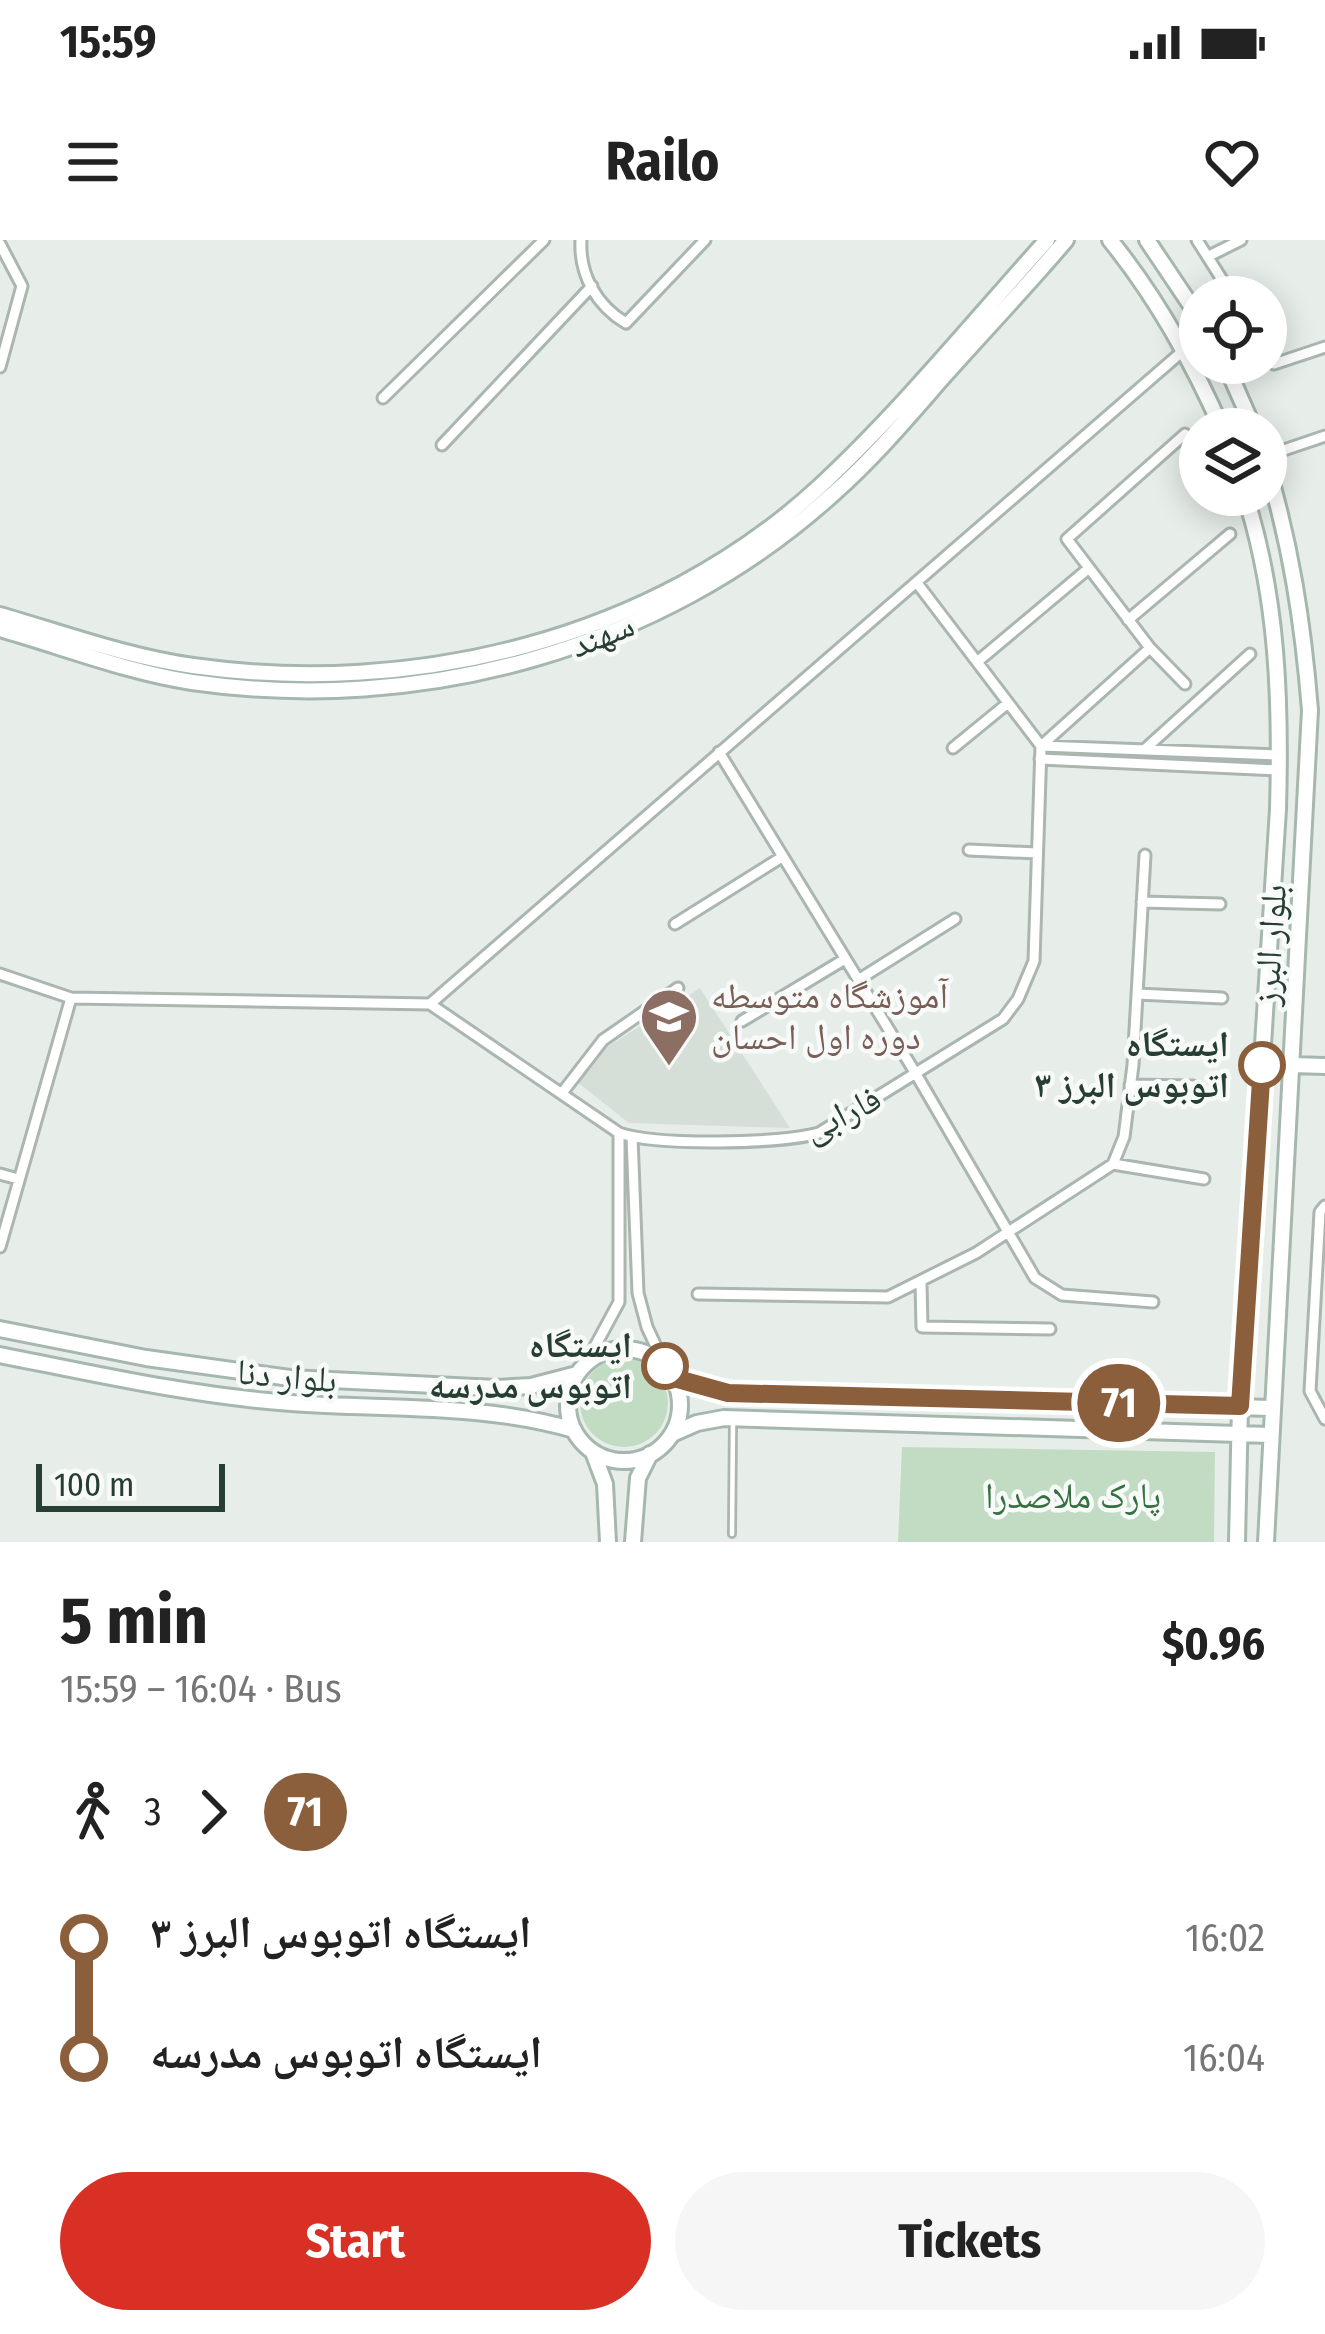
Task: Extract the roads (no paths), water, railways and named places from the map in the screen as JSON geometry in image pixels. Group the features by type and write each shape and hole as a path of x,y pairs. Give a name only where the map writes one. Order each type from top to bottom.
{"main road":[{"name":"سهند","path":"0,615 189,665 316,676 402,670 472,657 599,622 657,597 730,554 817,489 1047,240"},
{"name":"سهند","path":"0,629 148,674 296,692 401,687 500,670 605,638 743,562 832,496 1066,240"},
{"path":"1110,240 1179,342"},
{"path":"1147,240 1179,288"},
{"name":"بلوار البرز","path":"1237,1542 1240,1406 1280,711 1273,613 1250,516"},
{"name":"بلوار البرز","path":"1266,1542 1310,710 1302,608 1282,516"},
{"path":"1292,1065 1325,1066"},
{"name":"بلوار دنا","path":"0,1329 146,1358 290,1378 496,1388 531,1386 581,1369"},
{"path":"608,1542 605,1484 593,1452 574,1430 568,1402 581,1369 618,1349 652,1356 670,1372 728,1393 1271,1408"},
{"name":"بلوار دنا","path":"0,1355 214,1395 496,1414 574,1430"},
{"path":"1243,1369 1252,1378 1273,1372"},
{"path":"670,1372 680,1407 672,1435"},
{"path":"633,1542 638,1478 650,1454 672,1435 697,1423 733,1418 1270,1435"},
{"path":"593,1452 622,1461 650,1454"}],"street":[{"path":"383,398 544,240"},
{"path":"581,240 580,260 603,309 626,323 705,240"},
{"path":"1197,240 1221,276"},
{"path":"1209,256 1240,240"},
{"path":"0,244 22,286 5,333 0,367"},
{"path":"0,264 16,269"},
{"path":"442,445 592,286"},
{"path":"1287,360 1325,347"},
{"path":"0,974 71,998 430,1004 1179,354"},
{"path":"1287,451 1325,436"},
{"path":"1179,439 1067,539 1150,649 1185,684"},
{"path":"1128,620 1230,535"},
{"path":"977,662 1089,568"},
{"path":"917,583 1041,746"},
{"path":"1041,746 1150,649"},
{"path":"1144,750 1250,654"},
{"path":"953,748 1008,703"},
{"path":"1041,746 1279,763"},
{"name":"فارابی","path":"430,1004 632,1137 795,1140 819,1133 1003,1019 1018,999 1034,961 1041,746"},
{"path":"719,752 1034,1278 1062,1295 1153,1302"},
{"path":"1040,760 1279,763"},
{"path":"969,850 1037,853"},
{"path":"698,1294 888,1297 1007,1233 1113,1164 1124,1137 1130,1084 1145,855"},
{"path":"675,924 782,857"},
{"path":"1142,902 1220,904"},
{"path":"858,980 955,919"},
{"path":"742,1021 845,959"},
{"path":"562,1093 603,1040 678,988"},
{"path":"1137,994 1222,998"},
{"path":"0,1247 71,998"},
{"path":"1130,1084 1193,1086"},
{"path":"581,1369 619,1302 620,1133"},
{"path":"632,1137 638,1293 646,1327 670,1372"},
{"path":"1113,1164 1204,1179"},
{"path":"0,1174 18,1179"},
{"path":"1325,1206 1320,1212 1310,1390 1325,1419"},
{"path":"921,1283 922,1328 1050,1329"}],"lane":[{"path":"732,1534 733,1418"}],"place":[{"name":"ایستگاه اتوبوس البرز ۳","path":"1262,1065"},
{"name":"آموزشگاه متوسطه دوره اول احسان","path":"669,1068"},
{"name":"ایستگاه اتوبوس مدرسه","path":"665,1366"}],"park label":[{"name":"پارک ملاصدرا","path":"1073,1496"}]}
